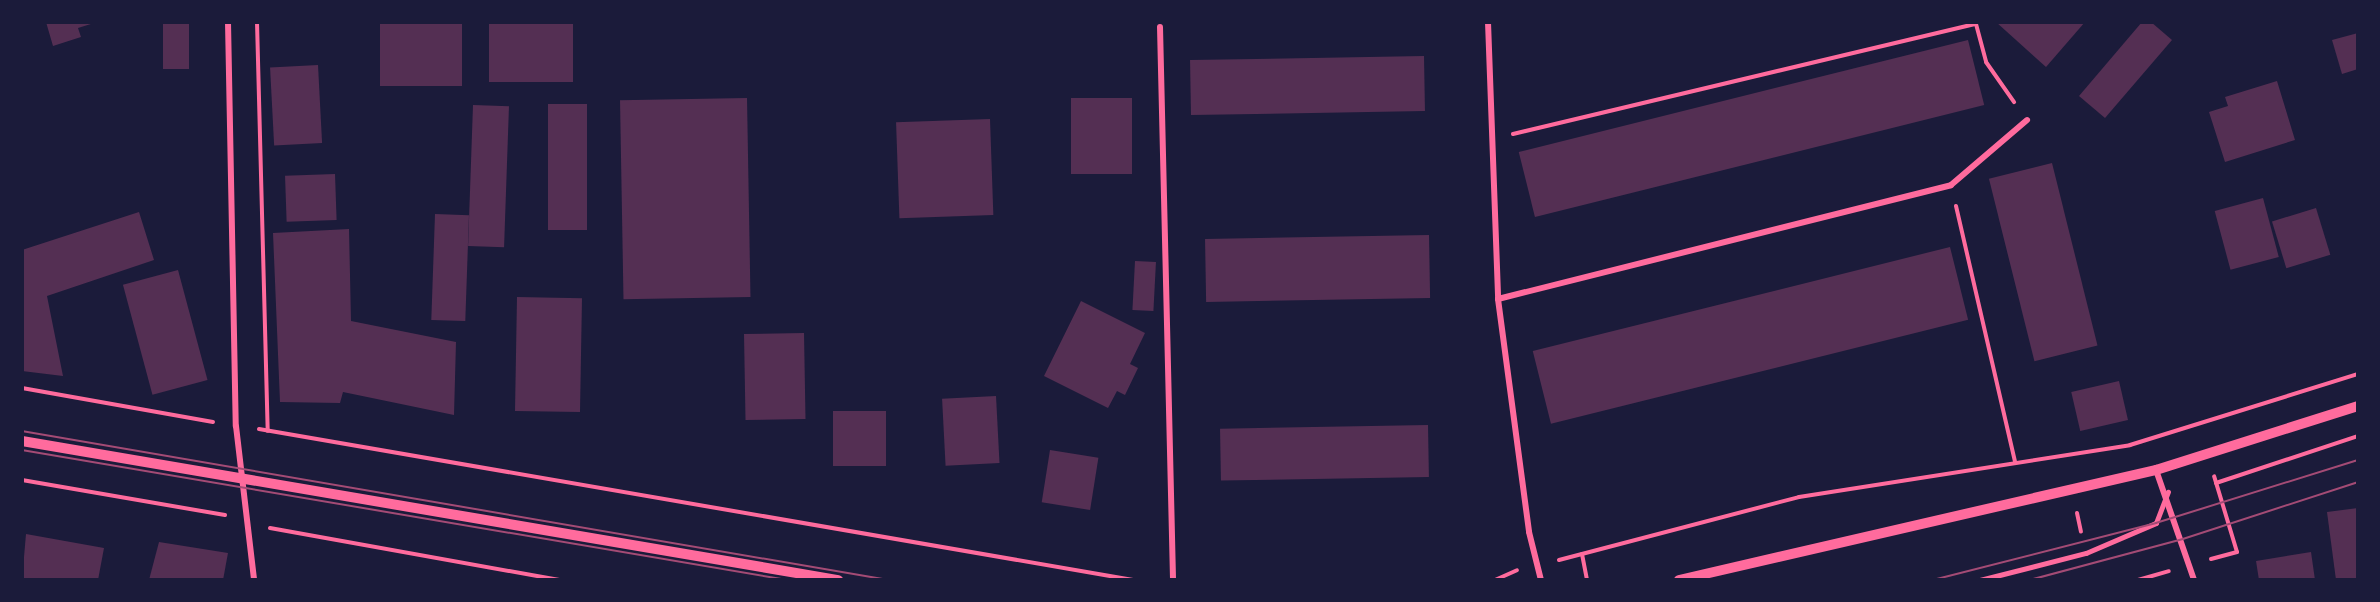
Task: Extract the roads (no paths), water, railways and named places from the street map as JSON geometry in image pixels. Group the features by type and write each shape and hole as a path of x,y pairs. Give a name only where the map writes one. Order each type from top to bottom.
{"street":[{"path":"228,22 236,426 251,522 254,579"},
{"path":"1488,22 1498,299 1541,579"},
{"path":"1160,27 1173,579"},
{"path":"1498,299 1951,185 2027,120"},
{"path":"1679,579 2156,470 2358,406"},
{"path":"22,441 838,579"},
{"path":"2156,470 2168,492 2194,579"}],"lane":[{"path":"1980,579 2086,553 2156,523 2168,492"}],"tram line":[{"path":"22,431 888,580"},
{"path":"22,450 787,580"},
{"path":"1933,580 2156,523 2358,460"},
{"path":"2030,580 2183,539 2358,482"}]}
